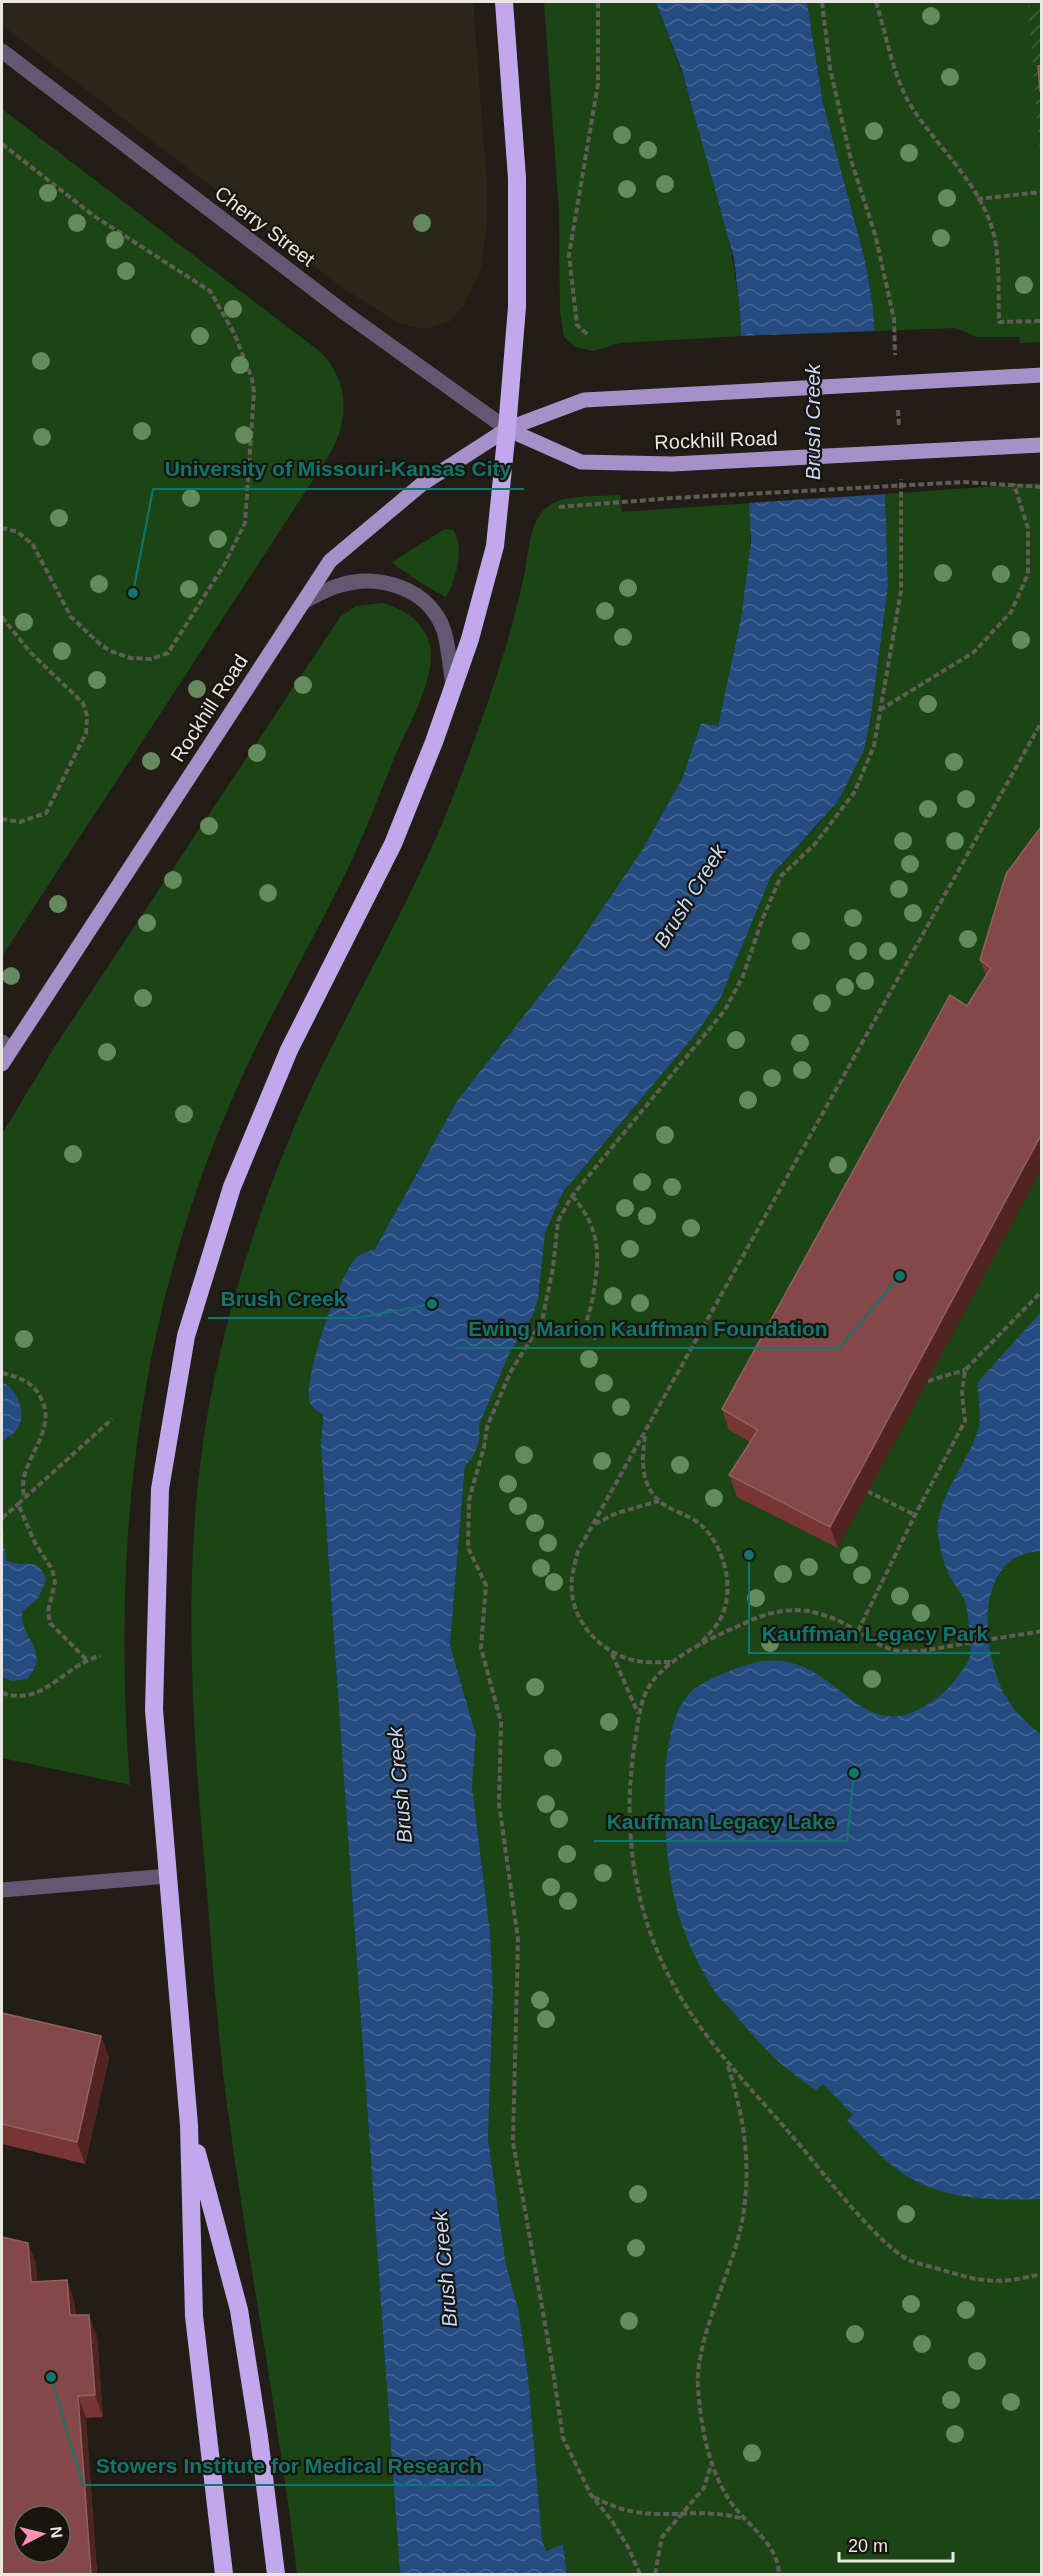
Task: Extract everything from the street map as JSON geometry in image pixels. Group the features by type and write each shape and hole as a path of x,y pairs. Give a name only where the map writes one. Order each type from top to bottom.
{"highway":[{"path":"224,2574 194,2316 189,2125 154,1710 160,1489 186,1336 232,1187 289,1050 393,844 470,639 495,546 517,307 517,178 504,2"},
{"path":"189,2125 239,2310 259,2437 276,2574"}],"main road":[{"name":"Rockhill Road","path":"2,1064 6,1046 330,561 422,484 507,429 584,400 1041,375"},
{"name":"Rockhill Road","path":"507,429 581,462 672,464 1041,445"}],"street":[{"name":"Cherry Street","path":"2,51 345,314 507,429"},
{"path":"303,602 340,585 368,580 406,588 426,602 443,630 453,686"},
{"path":"2,1890 168,1876"}],"path":[{"path":"587,334 577,325 568,255 598,84 598,2"},
{"path":"822,2 830,68 851,160 875,234 894,319 896,366"},
{"path":"876,2 903,91 912,108 961,172 977,199 994,237 999,322 1041,321"},
{"path":"2,144 94,216 210,291 235,335 252,379 254,392 245,523 224,565 168,653 151,659 129,657 110,651 100,644 71,617 33,545 18,532 2,528"},
{"path":"977,199 1041,192"},
{"path":"897,402 899,437"},
{"path":"640,2574 628,2547 591,2495 563,2438 513,2142 518,1939 499,1804 501,1722 481,1648 486,1585 468,1548 469,1500 487,1426 510,1373 542,1321 553,1268 558,1221 572,1196 725,1010 743,976 762,920 781,876 815,844 854,793 874,746 901,591 901,473"},
{"path":"559,507 674,498 964,482 1041,487"},
{"path":"879,710 974,652 1011,612 1028,574 1028,528 1014,484"},
{"path":"2,617 30,652 83,703 87,716 86,733 46,813 20,822 2,819"},
{"path":"670,1662 639,1662 612,1654 594,1640 576,1611 571,1580 578,1551 1041,721"},
{"path":"572,1196 591,1220 596,1239 598,1260 596,1282 585,1320 587,1332 596,1339"},
{"path":"928,1381 965,1370 1041,1291"},
{"path":"858,1631 915,1515 965,1421 962,1393 965,1370"},
{"path":"2,1373 22,1378 38,1392 45,1408 46,1422 28,1467 22,1490 25,1498"},
{"path":"2,1517 112,1419"},
{"path":"646,1432 641,1461 646,1483 659,1501 702,1526 719,1549 727,1575 722,1616 695,1649"},
{"path":"867,1491 915,1515"},
{"path":"595,1524 617,1513 659,1501"},
{"path":"18,1504 35,1543 52,1569 55,1582 48,1612 50,1623 60,1635 80,1650 86,1659"},
{"path":"1041,1631 929,1650 897,1651 880,1646 832,1617 806,1609 789,1610 747,1622 670,1662 651,1683 640,1704 630,1789 629,1830 633,1869 642,1907 656,1951 673,1985 727,2062 844,2197 886,2242 907,2259 979,2281 1013,2281 1041,2274"},
{"path":"612,1654 639,1716"},
{"path":"2,1693 11,1696 27,1696 45,1690 86,1659 100,1656"},
{"path":"727,2062 740,2103 747,2139 748,2180 744,2219 713,2310 697,2384 700,2418 712,2464 726,2495 744,2519 764,2538 779,2563 779,2574"},
{"path":"655,2574 662,2537 704,2488 712,2464"},
{"path":"591,2495 629,2512 681,2515 709,2512 744,2519"}],"shaded area":[{"path":"2,2 473,2 487,186 487,223 481,268 465,304 449,322 424,329 398,323 343,288 2,25"}],"green space":[{"path":"544,2 656,2 699,124 722,208 738,293 742,336 620,343 594,351 575,347 564,337 560,311 559,211"},
{"path":"807,2 1041,2 1041,342 1020,343 1019,337 978,337 955,328 873,331 865,260 823,103"},
{"path":"1041,5 1041,164 1028,6"},
{"path":"2,109 317,350 326,358 336,374 341,386 344,410 339,434 328,457 2,956"},
{"path":"1041,483 1041,2574 567,2574 563,2544 546,2551 542,2541 528,2375 518,2308 506,2265 488,2138 493,1994 490,1932 472,1786 476,1735 450,1645 465,1466 545,1233 563,1192 695,1035 771,876 821,821 864,750 871,716 888,586 885,494"},
{"path":"620,495 622,512 750,503 749,559 742,616 718,727 701,723 682,779 642,850 569,958 457,1101 375,1249 358,1256 327,1327 309,1384 311,1403 323,1414 321,1444 327,1540 400,2574 297,2574 282,2458 236,2170 224,2079 198,1785 194,1724 192,1601 198,1479 207,1419 227,1323 247,1254 271,1185 298,1118 331,1047 408,898 443,823 487,706 504,652 519,598 530,539 536,523 545,509 561,500"},
{"path":"445,529 453,530 457,536 459,553 456,573 446,597 392,562"},
{"path":"383,603 400,610 416,621 422,627 430,644 430,666 423,693 351,862 255,1049 216,1138 185,1227 160,1317 142,1408 131,1500 125,1594 125,1688 130,1785 2,1758 2,1134 54,1048 340,617 356,606"}],"water":[{"path":"656,2 807,2 823,103 865,260 873,308 885,494 888,586 871,716 864,750 838,801 771,876 720,999 695,1035 563,1192 545,1233 538,1299 532,1317 509,1354 479,1425 477,1447 465,1466 450,1645 476,1735 472,1786 490,1932 493,1994 488,2138 506,2265 518,2308 528,2375 542,2541 546,2551 563,2544 567,2574 400,2574 327,1540 321,1444 323,1415 311,1404 309,1386 325,1324 351,1265 358,1256 375,1249 457,1101 569,958 642,850 682,779 701,723 718,726 741,619 751,541 740,312 734,259 682,71"},
{"path":"1041,1312 1041,1551 1019,1556 1003,1568 994,1585 988,1606 988,1628 990,1651 1002,1690 1019,1715 1041,1734 1041,2199 981,2198 962,2196 924,2185 906,2176 890,2164 847,2121 853,2115 823,2084 816,2090 782,2065 718,1996 686,1935 672,1884 665,1825 666,1761 671,1731 680,1707 693,1690 726,1672 747,1665 775,1661 799,1665 820,1676 875,1713 895,1716 917,1710 928,1704 951,1685 970,1657 969,1628 964,1599 948,1571 941,1551 938,1523 941,1509 978,1430 980,1418 978,1382"},
{"path":"2,1382 17,1397 21,1419 14,1433 2,1442"},
{"path":"2,1522 6,1560 12,1563 34,1565 42,1571 46,1579 39,1597 22,1612 25,1630 36,1653 34,1669 27,1679 12,1681 2,1677"}],"pier":[{"path":"876,331 888,494 747,503 739,336"}],"building":[{"path":"1041,65 1041,91 1040,91 1038,66"},
{"path":"1041,827 1041,1135 830,1527 729,1475 758,1430 722,1409 950,995 967,1006 991,968 980,960 1006,874"},
{"path":"2,2013 101,2036 77,2142 2,2124"},
{"path":"2,2237 28,2243 31,2282 67,2280 70,2315 89,2315 95,2395 78,2396 91,2574 2,2574"}],"place":[{"name":"University of Missouri-Kansas City","path":"133,593"},
{"name":"Ewing Marion Kauffman Foundation","path":"900,1276"},
{"name":"Brush Creek","path":"432,1304"},
{"name":"Kauffman Legacy Park","path":"749,1555"},
{"name":"Kauffman Legacy Lake","path":"854,1773"},
{"name":"Stowers Institute for Medical Research","path":"51,2377"}]}
